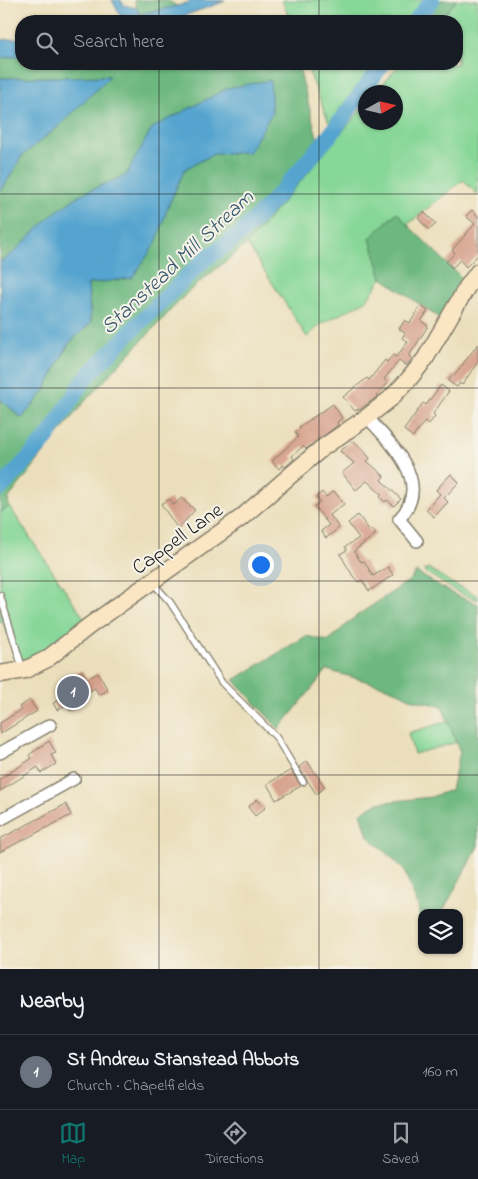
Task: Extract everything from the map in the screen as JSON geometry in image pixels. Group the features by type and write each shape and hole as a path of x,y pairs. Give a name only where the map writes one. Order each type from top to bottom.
{"street":[{"name":"Cappell Lane","path":"0,674 24,670 47,659 241,518 310,458 390,399 424,359 478,272"},
{"path":"367,416 409,470 412,488 411,500 406,511 399,519 417,541"},
{"path":"0,753 50,726"},
{"path":"0,820 74,779"}],"lane":[{"path":"152,582 170,602 222,684 276,737 303,782"},
{"path":"0,595 24,670"}],"green space":[{"path":"134,0 167,0 177,6 139,14"},
{"path":"282,0 423,0 412,15 288,15"},
{"path":"423,0 457,0 444,15 434,15 422,2"},
{"path":"457,0 478,0 478,195 463,180 407,225 397,212 370,238 382,278 366,301 321,324 307,337 247,244 358,113 358,130 403,130 403,85 382,85 395,70 463,70 463,15 443,15"},
{"path":"15,57 15,70 300,70 322,156 247,244 188,292 84,402 8,499 9,506 0,513 0,399 21,418 45,390 69,343 91,323 88,284 169,204 185,169 214,154 249,152 228,88 153,128 126,175 81,194 0,262 0,191 22,156 59,126 109,76 0,78 0,58"},
{"path":"308,70 369,70 329,123"},
{"path":"397,212 464,280 441,319 382,278 370,238"},
{"path":"9,506 88,624 38,657 19,663 3,622 0,623 0,513"},
{"path":"428,568 455,585 478,596 478,600 459,593 424,571"},
{"path":"416,572 455,595 478,604 478,846 444,909 418,909 403,868 368,836 361,813 377,803 431,797 451,790 460,752 442,706 414,700 390,688 327,670 279,729 234,680 306,636 328,641 355,617 410,580"},
{"path":"455,719 461,741 414,754 408,733"}],"water":[{"path":"112,0 121,0 124,5 137,8 139,14 195,0 226,1 186,15 120,15"},
{"path":"15,39 15,57 0,58 0,40"},
{"path":"110,76 59,126 22,156 0,191 0,78"},
{"path":"270,80 272,113 249,152 214,154 185,169 169,204 156,243 132,278 88,284 91,323 69,343 45,390 22,418 0,399 0,262 13,253 53,214 81,194 126,175 152,128 228,88"}],"building":[{"path":"472,210 478,216 478,255 466,267 460,260 452,268 446,262 455,253 452,250 475,224 466,216"},
{"path":"424,212 436,224 429,230 418,218"},
{"path":"421,306 428,311 421,321 428,326 409,356 412,359 406,366 399,361 384,379 388,383 378,396 355,411 343,397 367,378 369,380 385,360 387,362 393,355 396,357 408,342 402,338 405,333 399,329 405,320 410,323"},
{"path":"478,344 478,362 462,385 460,383 457,387 448,381 452,375 454,376"},
{"path":"441,385 449,391 433,414 435,416 429,424 425,421 413,437 404,430 423,403 426,405"},
{"path":"333,404 342,418 337,422 338,425 306,449 303,446 292,456 294,459 285,467 283,465 279,469 272,461 298,437 295,432 300,429 299,427"},
{"path":"354,441 370,458 367,461 384,476 381,480 401,499 394,506 387,500 385,502 380,497 382,495 367,481 356,490 342,473 354,463 340,451"},
{"path":"451,474 459,482 444,498 448,502 434,517 426,510 440,494 436,490"},
{"path":"334,491 344,504 330,515 339,528 326,538 321,531 329,525 314,506 320,502 316,497 322,492 326,497"},
{"path":"181,498 195,510 178,529 161,504 170,499 174,505"},
{"path":"358,515 370,531 372,529 376,534 354,551 361,562 364,561 373,576 388,567 393,575 369,591 362,580 358,582 353,576 340,554 347,550 345,547 359,538 348,523"},
{"path":"82,670 87,679 98,673 108,690 99,695 95,688 73,701 77,707 70,711 66,705 57,710 53,703 62,698 57,689 75,679 73,676"},
{"path":"30,700 37,711 0,734 0,723 21,710 19,707"},
{"path":"49,741 56,753 51,755 56,764 41,773 38,767 0,791 0,779 31,759 29,755"},
{"path":"307,761 325,787 316,794 299,767"},
{"path":"291,770 301,786 276,800 267,784"},
{"path":"257,799 265,808 255,816 248,807"},
{"path":"66,804 71,815 0,852 0,839"}],"waterway":[{"name":"Stanstead Mill Stream","path":"420,15 432,0"},
{"name":"Stanstead Mill Stream","path":"0,489 47,438 84,380 204,260 239,235 271,203 330,135 379,70"}],"place":[{"name":"St Andrew Stanstead Abbots","path":"73,692"}]}
